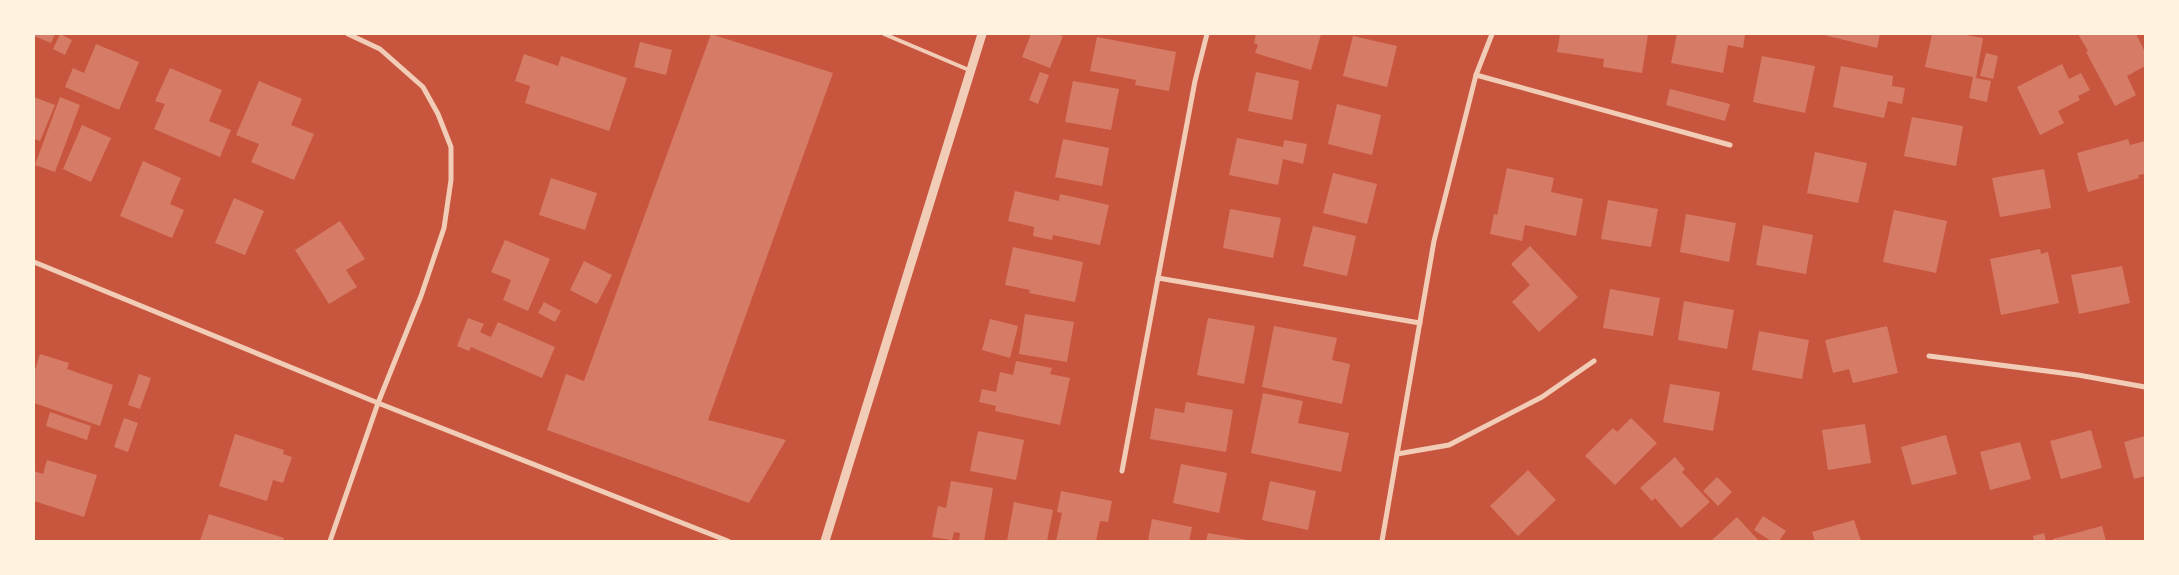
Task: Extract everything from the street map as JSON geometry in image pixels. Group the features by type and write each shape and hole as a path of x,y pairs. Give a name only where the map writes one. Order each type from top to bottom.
{"street":[{"path":"330,541 378,403 421,296 444,228 451,180 451,147 438,114 423,87 380,49 348,34"},
{"path":"825,541 982,34"},
{"path":"1122,471 1195,81 1208,34"},
{"path":"1382,541 1434,241 1476,75 1492,34"},
{"path":"1476,75 1730,145"},
{"path":"34,262 378,403 728,541"},
{"path":"1158,278 1420,322"},
{"path":"1930,356 2078,375 2145,387"},
{"path":"1397,454 1449,445 1542,397 1594,361"}],"lane":[{"path":"884,34 971,71"}],"building":[{"path":"34,34 55,34 51,43 34,36"},
{"path":"60,34 72,40 65,55 53,49"},
{"path":"711,34 833,73 708,420 786,440 749,503 547,430 566,374 584,381"},
{"path":"1031,34 1056,34 1063,36 1050,68 1022,57"},
{"path":"1256,34 1321,34 1311,70 1255,53 1258,45 1254,43"},
{"path":"1560,34 1648,34 1642,73 1603,67 1604,59 1557,52"},
{"path":"1677,34 1745,35 1743,48 1728,45 1723,73 1671,63"},
{"path":"1820,34 1880,34 1877,48"},
{"path":"1932,34 1960,34 1983,38 1976,78 1991,81 1987,102 1969,98 1973,77 1925,67"},
{"path":"2078,34 2136,34 2145,52 2145,66 2127,76 2136,95 2115,106"},
{"path":"1353,36 1397,46 1387,87 1343,76"},
{"path":"1097,37 1176,52 1169,91 1135,85 1136,80 1090,71"},
{"path":"640,42 672,50 666,75 634,67"},
{"path":"96,44 139,62 119,110 65,87 73,68 84,73"},
{"path":"1986,53 1998,56 1993,79 1980,76"},
{"path":"524,54 558,66 561,56 627,78 609,131 525,103 530,86 515,81"},
{"path":"1762,56 1815,66 1805,113 1753,102"},
{"path":"2062,64 2069,79 2081,73 2090,90 2078,96 2080,100 2058,111 2064,123 2040,135 2017,87"},
{"path":"1841,66 1893,76 1892,86 1905,88 1902,104 1888,101 1884,118 1833,107"},
{"path":"170,68 222,90 209,121 231,130 220,157 154,129 165,104 155,101"},
{"path":"1040,72 1049,75 1038,104 1029,100"},
{"path":"1256,72 1299,81 1292,120 1248,111"},
{"path":"259,81 302,99 291,125 314,134 294,180 251,162 259,144 236,135"},
{"path":"1073,81 1119,89 1111,130 1065,122"},
{"path":"1670,89 1730,104 1725,121 1666,105"},
{"path":"34,97 55,105 40,141 34,139"},
{"path":"60,97 80,105 55,172 35,165"},
{"path":"1337,104 1381,115 1372,155 1328,144"},
{"path":"1912,117 1963,126 1956,166 1904,156"},
{"path":"82,125 111,138 91,182 63,169"},
{"path":"1237,138 1283,147 1284,140 1307,144 1303,164 1283,159 1278,185 1229,175"},
{"path":"1063,139 1109,148 1102,186 1055,177"},
{"path":"2128,139 2130,145 2145,141 2145,174 2138,175 2139,178 2088,192 2077,153"},
{"path":"1815,152 1867,163 1858,203 1807,193"},
{"path":"143,161 181,178 170,204 184,210 172,238 120,216"},
{"path":"1507,168 1554,178 1551,192 1583,199 1576,236 1525,225 1522,241 1490,234 1494,214 1497,215"},
{"path":"2044,169 2051,208 2000,217 1992,178"},
{"path":"1333,173 1377,184 1367,224 1323,213"},
{"path":"551,178 597,193 585,230 539,215"},
{"path":"1015,191 1059,201 1060,194 1109,205 1100,245 1053,235 1052,240 1033,236 1034,227 1008,221"},
{"path":"234,198 264,211 245,255 215,243"},
{"path":"1608,200 1658,209 1651,247 1601,239"},
{"path":"1230,209 1281,218 1273,258 1223,248"},
{"path":"1894,210 1947,221 1936,273 1883,262"},
{"path":"1686,214 1736,223 1729,262 1680,252"},
{"path":"340,221 365,259 346,270 357,287 329,304 295,250"},
{"path":"1763,225 1813,235 1806,274 1756,265"},
{"path":"1313,226 1356,236 1347,276 1303,266"},
{"path":"505,240 550,259 528,311 503,300 511,280 491,272"},
{"path":"1530,246 1578,297 1539,332 1512,302 1530,285 1511,264"},
{"path":"1013,247 1083,262 1075,302 1029,293 1030,290 1005,285"},
{"path":"2040,249 2041,254 2048,252 2059,303 2001,315 1990,259"},
{"path":"584,261 612,275 597,304 570,290"},
{"path":"2122,266 2130,303 2079,314 2071,275"},
{"path":"1610,289 1660,298 1653,336 1603,328"},
{"path":"1684,301 1734,310 1727,349 1678,340"},
{"path":"544,302 561,311 555,322 538,313"},
{"path":"1025,314 1074,322 1067,362 1019,354"},
{"path":"468,318 484,324 480,332 491,337 498,322 555,347 542,378 471,347 469,351 457,346"},
{"path":"1208,318 1255,326 1244,384 1197,375"},
{"path":"990,319 1018,326 1010,358 982,350"},
{"path":"1274,326 1337,338 1332,360 1350,364 1342,404 1262,387"},
{"path":"1887,326 1898,373 1853,383 1849,369 1833,373 1825,340"},
{"path":"1759,331 1809,340 1802,379 1752,370"},
{"path":"40,354 69,363 67,369 113,385 100,426 34,403 34,373"},
{"path":"1016,361 1052,368 1050,374 1070,378 1060,425 995,411 996,406 979,402 982,389 996,392 1000,372 1013,375"},
{"path":"139,374 151,378 140,409 128,405"},
{"path":"1670,384 1720,392 1713,431 1663,422"},
{"path":"1263,393 1303,401 1298,423 1349,433 1341,472 1251,453"},
{"path":"1186,402 1233,410 1226,452 1150,439 1155,408 1184,413"},
{"path":"50,412 91,426 87,440 46,426"},
{"path":"124,418 138,423 128,452 114,447"},
{"path":"1631,418 1657,443 1615,485 1585,456 1613,428 1617,432"},
{"path":"1865,424 1871,463 1828,470 1822,430"},
{"path":"2091,430 2102,468 2061,479 2050,441"},
{"path":"978,431 1024,440 1016,480 970,471"},
{"path":"235,434 284,450 283,454 292,457 283,483 273,480 267,501 219,486"},
{"path":"1946,435 1957,474 1912,485 1901,447"},
{"path":"2145,436 2145,476 2134,479 2124,442"},
{"path":"2020,442 2031,479 1990,490 1980,452"},
{"path":"1675,457 1685,469 1682,472 1710,502 1681,528 1655,498 1652,501 1640,488"},
{"path":"47,460 97,475 84,517 34,501 34,471 43,474"},
{"path":"1181,464 1227,473 1219,513 1173,503"},
{"path":"1528,470 1556,500 1518,536 1490,506"},
{"path":"1717,477 1732,492 1718,506 1703,491"},
{"path":"951,481 993,488 984,541 959,541 960,533 954,532 952,540 932,537 938,506 946,508"},
{"path":"1270,481 1316,491 1308,530 1262,520"},
{"path":"1061,491 1112,501 1108,522 1100,521 1096,541 1056,541 1062,513 1057,512"},
{"path":"1014,502 1053,510 1047,541 1007,541"},
{"path":"209,514 284,538 283,541 200,541"},
{"path":"1763,516 1786,531 1779,541 1771,541 1754,530"},
{"path":"1737,517 1759,541 1711,541"},
{"path":"1152,519 1192,527 1189,541 1148,541"},
{"path":"1854,520 1861,541 1815,541 1812,532"},
{"path":"2102,526 2106,541 2053,541 2053,539"},
{"path":"1208,533 1248,540 1248,541 1206,541"},
{"path":"2044,533 2046,541 2034,541 2033,536"}]}
